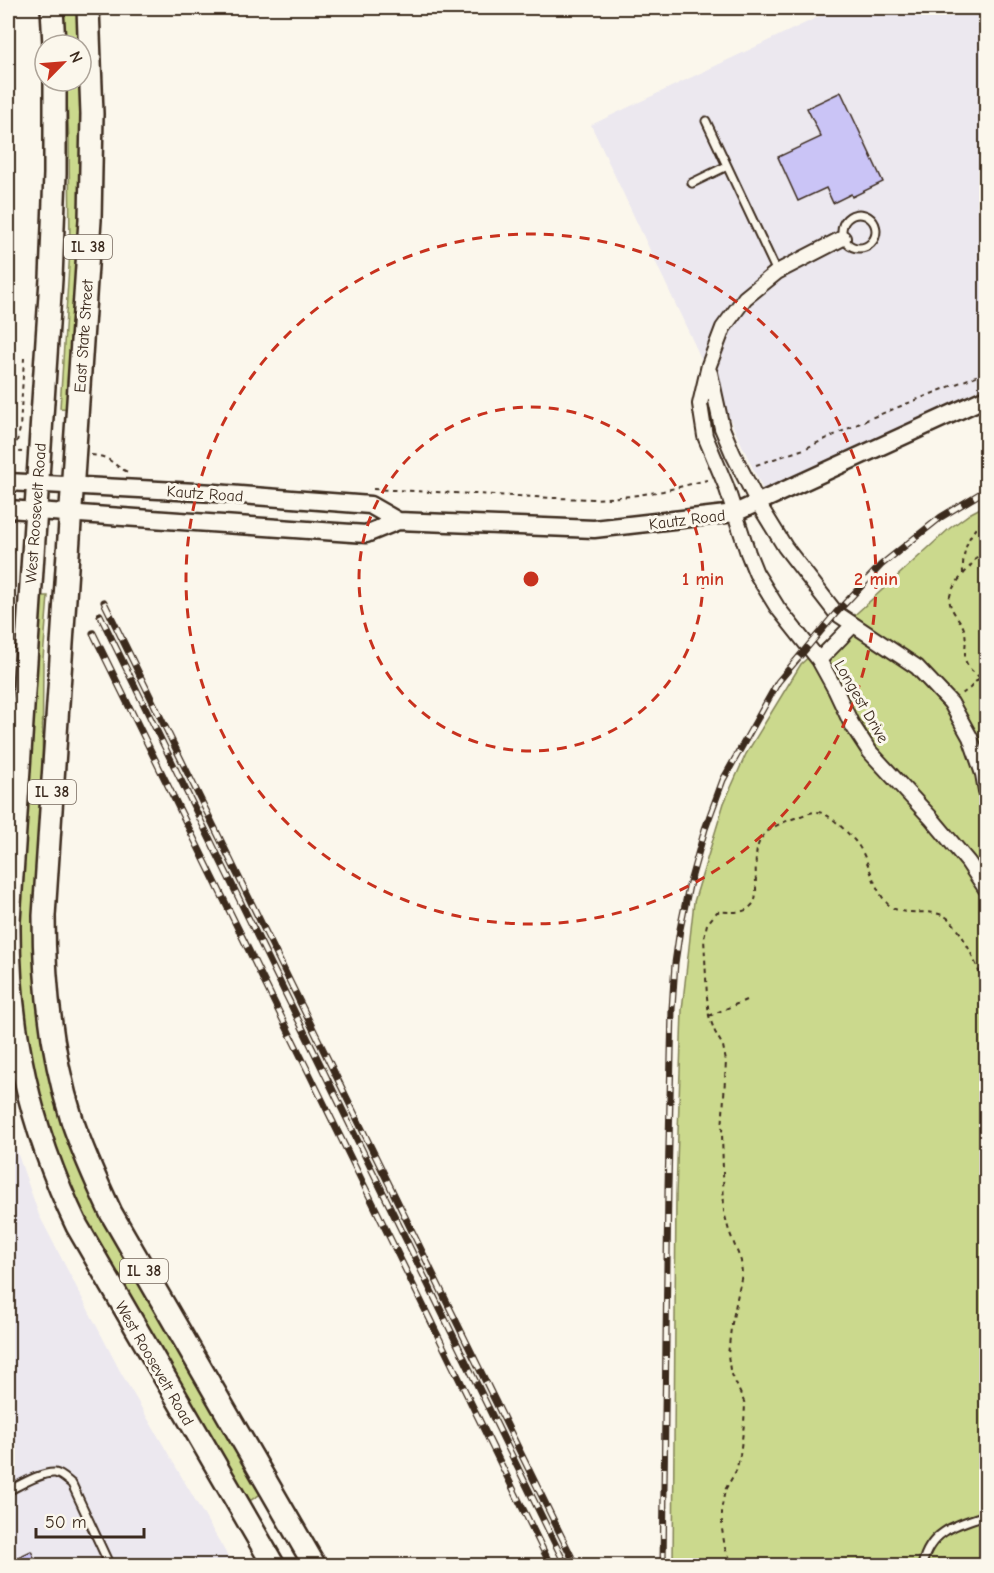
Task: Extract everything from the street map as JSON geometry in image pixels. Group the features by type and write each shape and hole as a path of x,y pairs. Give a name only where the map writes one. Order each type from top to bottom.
{"main road":[{"path":"52,8 53,33"},
{"name":"East State Street","path":"73,485 91,178 92,105 88,8"},
{"name":"West Roosevelt Road","path":"55,93 54,225 9,921 8,953 11,997 18,1049 34,1118 62,1194 77,1226 274,1566"},
{"name":"IL 38","path":"73,485 44,916 46,984 57,1061 81,1144 111,1213 315,1566"}],"street":[{"name":"Longest Drive","path":"843,238 777,272 745,298 723,328 709,365 700,404 705,436 726,486 756,573 777,607 819,660 851,723 870,752 932,819 987,889"},
{"path":"709,365 722,428 758,503 785,547 836,613 917,667 951,703 970,736 987,791"},
{"name":"Kautz Road","path":"8,509 366,534 398,521 594,529 735,513 987,398"},
{"name":"Kautz Road","path":"8,482 370,505 398,521"},
{"path":"819,660 853,625"}],"lane":[{"path":"706,121 777,272"},
{"path":"692,183 727,166"},
{"path":"862,214 872,220 876,231 871,243 865,247 852,247 843,238 842,227 852,215 862,214"},
{"path":"8,1491 41,1475 57,1473 65,1478 72,1484 110,1566"},
{"path":"922,1566 924,1556 944,1531 957,1524 987,1515"}],"path":[{"path":"8,475 8,453 17,441 20,429 24,358"},
{"path":"755,465 804,449 871,418 987,372"},
{"path":"93,456 101,456 119,468 130,472"},
{"path":"366,488 596,499 663,491 707,480"},
{"path":"963,574 966,546 976,528 987,519"},
{"path":"987,541 973,563 954,585 950,595 952,610 965,633 966,661 979,678 987,680"},
{"path":"951,703 979,678"},
{"path":"736,1566 732,1563 725,1548 722,1506 725,1490 736,1471 744,1424 744,1404 730,1370 728,1355 742,1274 741,1261 724,1212 722,1132 726,1061 723,1046 709,1016 706,997 704,938 707,924 717,912 740,912 750,909 756,892 755,852 764,834 772,826 818,811 826,814 856,842 865,856 879,891 891,908 900,911 937,913 947,918 966,944 987,988"},
{"path":"709,1016 746,1000"}],"shaded area":[{"path":"837,8 986,8 986,386 765,494 591,125"},
{"path":"8,1126 39,1215 120,1371 233,1565 8,1565"}],"green space":[{"path":"62,8 78,8 79,33 63,33"},
{"path":"67,93 81,93 79,245 69,409 60,408 70,250"},
{"path":"986,505 986,1565 673,1566 676,1195 682,1010 694,902 724,803 746,754 801,664 950,528"},
{"path":"38,596 48,596 43,659 42,793 35,956 44,1045 75,1157 101,1215 261,1494 248,1502 93,1235 59,1161 35,1082 21,997 18,918"}],"building":[{"path":"841,92 883,182 852,197 851,194 833,203 826,188 798,201 778,157 821,137 807,108"},
{"path":"31,1551 38,1566 8,1566 8,1562"}],"railway":[{"path":"663,1566 672,1009 680,929 705,829 723,780 778,682 836,613 881,565 941,517 986,490"},
{"path":"104,602 576,1566"},
{"path":"100,615 566,1566"},
{"path":"93,633 551,1566"}]}
